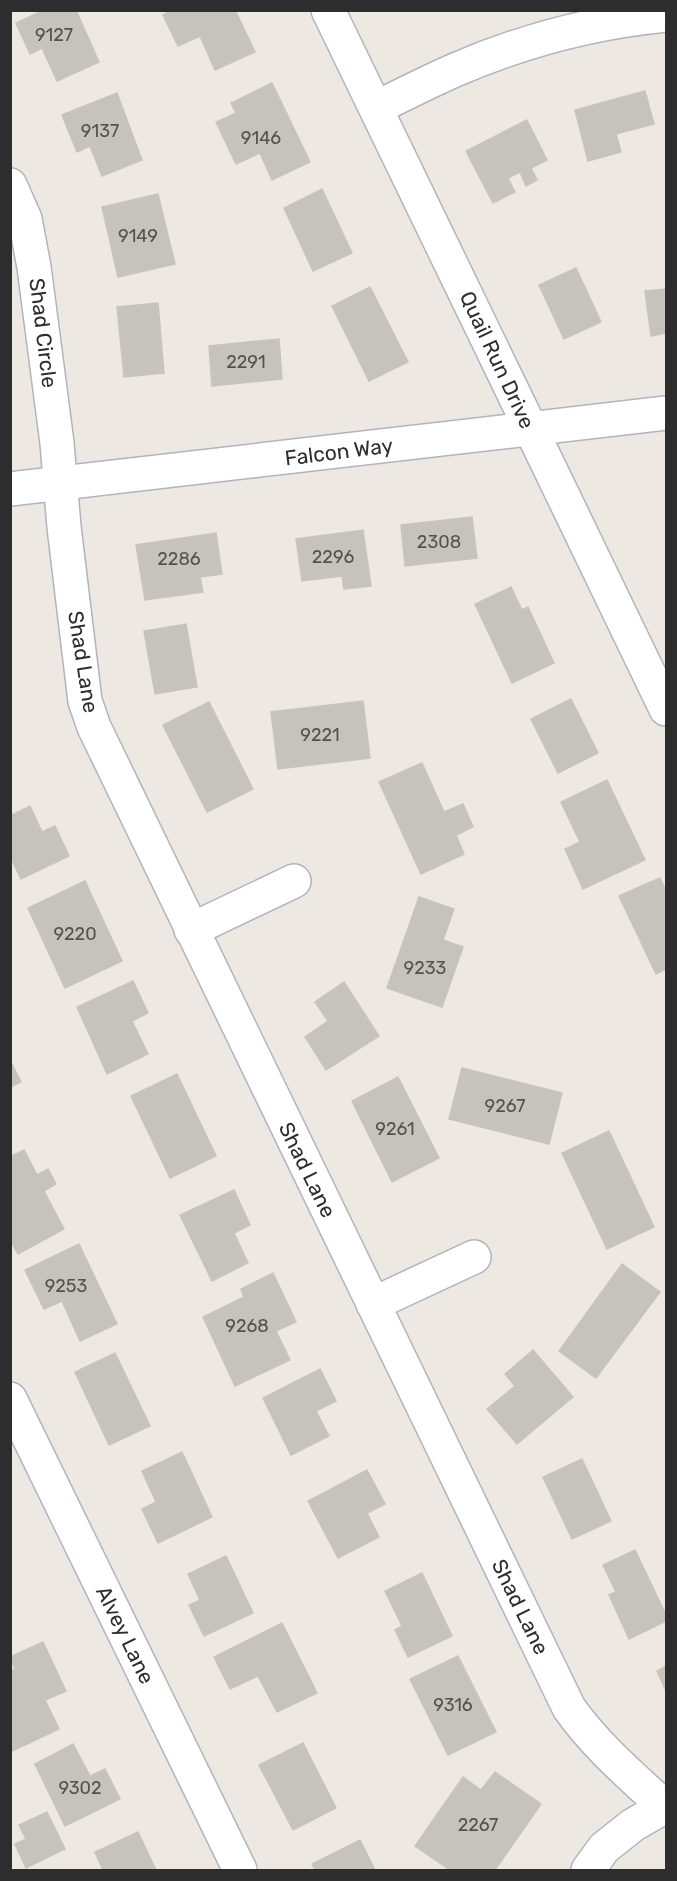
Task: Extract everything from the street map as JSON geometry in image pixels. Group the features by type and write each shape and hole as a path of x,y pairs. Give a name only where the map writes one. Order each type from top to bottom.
{"street":[{"name":"Quail Run Drive","path":"328,10 666,709"},
{"path":"376,108 455,70 513,48 573,30 634,18 666,15"},
{"name":"Shad Circle","path":"10,185 25,219 34,267 61,484"},
{"name":"Falcon Way","path":"10,489 666,413"},
{"name":"Shad Lane","path":"61,484 85,701 106,754 570,1708 601,1747 666,1806"},
{"path":"191,930 294,881"},
{"path":"373,1304 474,1257"},
{"name":"Alvey Lane","path":"10,1399 240,1870"},
{"path":"588,1870 604,1848 633,1824 666,1806"}],"building":[{"path":"44,10 76,10 99,62 57,81 42,48 30,54 16,23"},
{"path":"171,10 235,10 255,52 215,70 200,36 178,46 163,15"},
{"path":"272,83 310,162 272,180 260,153 236,164 216,122 236,113 231,103"},
{"path":"645,91 654,124 616,134 621,152 588,161 575,110"},
{"path":"117,93 142,160 102,176 90,146 77,152 62,115"},
{"path":"527,120 547,160 531,168 537,180 526,186 520,172 508,178 515,192 493,203 466,151"},
{"path":"322,189 352,253 313,271 284,208"},
{"path":"158,194 175,264 118,277 102,207"},
{"path":"576,268 601,322 564,339 539,285"},
{"path":"370,287 408,362 369,381 332,306"},
{"path":"666,289 666,333 651,336 645,291"},
{"path":"158,303 164,373 124,377 117,307"},
{"path":"279,339 282,379 212,386 209,346"},
{"path":"472,517 477,558 405,566 401,525"},
{"path":"363,530 371,586 344,589 342,576 302,581 296,539"},
{"path":"216,533 222,574 200,577 203,592 145,600 136,545"},
{"path":"511,587 522,610 528,607 554,663 512,683 475,604"},
{"path":"186,624 197,687 155,694 144,631"},
{"path":"571,699 598,753 558,773 531,719"},
{"path":"363,701 370,758 278,769 271,712"},
{"path":"209,702 253,789 207,812 163,725"},
{"path":"422,763 444,812 463,804 473,827 456,835 464,854 421,874 379,782"},
{"path":"607,780 645,860 583,889 565,849 580,842 561,802"},
{"path":"30,806 42,832 55,826 69,856 21,879 10,856 10,816"},
{"path":"660,878 666,891 666,969 656,974 619,896"},
{"path":"85,881 122,961 65,988 28,908"},
{"path":"419,897 454,909 443,940 463,947 442,1007 387,988"},
{"path":"133,981 148,1013 132,1021 148,1054 107,1074 77,1007"},
{"path":"344,982 379,1036 326,1070 305,1037 328,1021 315,1002"},
{"path":"10,1060 21,1082 10,1087"},
{"path":"462,1068 562,1093 549,1144 449,1119"},
{"path":"177,1074 216,1156 170,1178 131,1096"},
{"path":"398,1077 439,1158 392,1182 352,1101"},
{"path":"609,1131 654,1227 607,1249 562,1153"},
{"path":"24,1150 37,1175 48,1169 56,1184 44,1191 64,1229 18,1254 10,1240 10,1157"},
{"path":"234,1190 250,1225 234,1233 248,1263 212,1281 180,1215"},
{"path":"79,1244 117,1324 80,1341 62,1301 44,1309 25,1270"},
{"path":"622,1264 660,1292 596,1378 559,1351"},
{"path":"273,1273 296,1322 276,1331 290,1360 235,1386 203,1317 244,1297 241,1289"},
{"path":"533,1350 573,1397 517,1444 487,1409 515,1386 505,1374"},
{"path":"115,1353 150,1426 109,1445 75,1372"},
{"path":"320,1369 336,1401 316,1411 329,1436 291,1455 263,1398"},
{"path":"182,1452 212,1517 158,1543 142,1509 156,1502 142,1471"},
{"path":"582,1459 611,1521 572,1539 543,1477"},
{"path":"367,1470 385,1504 367,1513 379,1537 338,1558 308,1501"},
{"path":"635,1550 666,1615 666,1621 629,1639 609,1595 616,1592 603,1565"},
{"path":"226,1556 253,1613 204,1636 189,1605 200,1600 188,1574"},
{"path":"422,1573 452,1636 408,1657 395,1630 402,1626 385,1591"},
{"path":"282,1623 317,1693 277,1712 258,1676 230,1689 214,1657"},
{"path":"43,1642 66,1691 45,1700 59,1729 10,1752 10,1671 15,1669 10,1657"},
{"path":"458,1656 496,1732 448,1755 410,1679"},
{"path":"666,1666 666,1691 657,1671"},
{"path":"303,1743 336,1808 293,1830 259,1765"},
{"path":"73,1744 90,1776 105,1769 120,1799 65,1826 35,1764"},
{"path":"495,1772 541,1804 495,1870 450,1870 415,1846 463,1777 481,1790"},
{"path":"47,1812 65,1849 26,1868 15,1844 26,1839 19,1825"},
{"path":"138,1832 156,1870 103,1870 95,1852"},
{"path":"360,1840 375,1870 315,1870 312,1864"}]}
